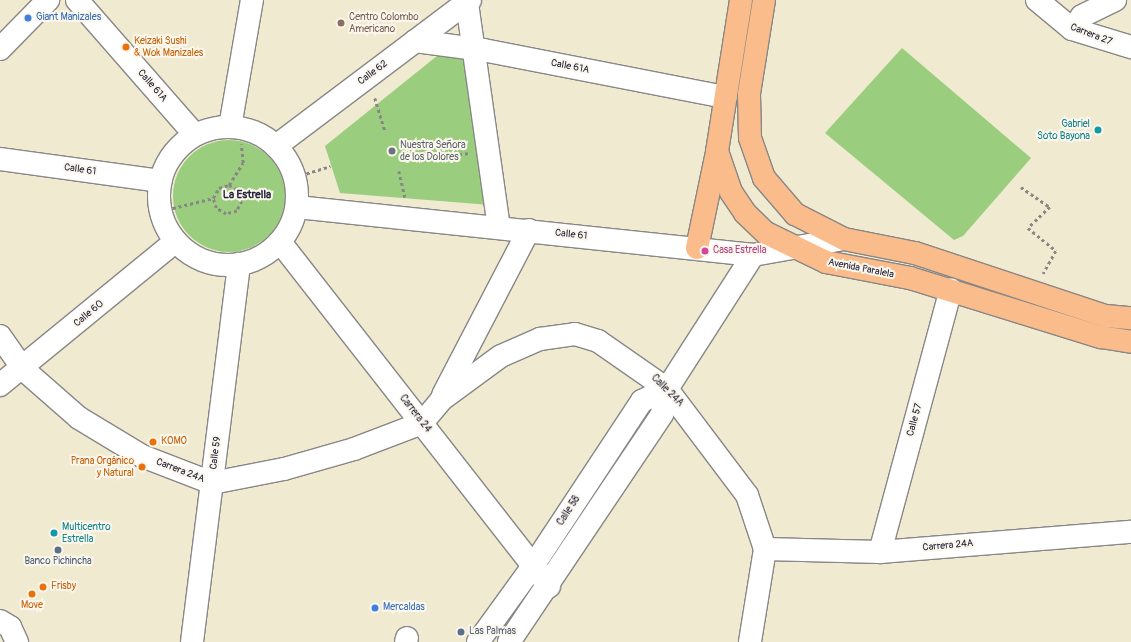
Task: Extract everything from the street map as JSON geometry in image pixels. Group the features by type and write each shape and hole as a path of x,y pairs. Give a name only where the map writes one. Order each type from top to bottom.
{"main road":[{"name":"Avenida Paralela","path":"741,0 717,151 731,192 745,213 766,233 792,248 826,262 951,289 1101,338 1131,342"},
{"path":"764,0 747,116 757,162 778,198 796,214 844,239 915,253 1106,316 1131,318"},
{"path":"697,248 717,151"}],"street":[{"path":"0,48 48,0"},
{"name":"Calle 61A","path":"77,0 195,135"},
{"path":"230,127 252,0"},
{"name":"Carrera 27","path":"1037,0 1072,30 1131,47"},
{"path":"1072,30 1082,16 1115,0"},
{"path":"468,1 473,49 499,228"},
{"name":"Calle 62","path":"276,146 468,1"},
{"name":"Calle 61A","path":"415,41 473,49 726,97"},
{"path":"230,127 247,130 276,146 295,177 297,207 280,242 261,256 239,264 205,260 176,241 161,212 161,181 173,155 195,135 230,127"},
{"name":"Calle 61","path":"0,159 161,181"},
{"name":"Calle 61","path":"297,207 529,230 753,255 844,239"},
{"path":"441,400 529,230"},
{"name":"Calle 60","path":"0,385 23,370 176,241"},
{"name":"Carrera 24","path":"280,242 549,586"},
{"path":"509,642 549,586 662,414 667,389 753,255"},
{"name":"Calle 59","path":"192,642 239,264"},
{"name":"Calle 57","path":"880,552 951,289"},
{"path":"476,331 483,350 501,356"},
{"name":"Calle 24A","path":"422,423 441,400 501,356 540,339 575,334 598,341 667,389 747,496 765,549"},
{"name":"Carrera 24A","path":"0,336 23,370 85,422 142,456 212,483 333,455 422,423"},
{"name":"Calle 58","path":"478,642 533,566 642,401 667,389"},
{"name":"Carrera 24A","path":"765,549 880,552 1131,532"},
{"path":"750,642 765,549"},
{"path":"0,621 10,627 16,642"}],"path":[{"path":"365,79 385,130"},
{"path":"161,212 213,198 219,188 229,185 243,163 243,150 230,127"},
{"path":"441,156 487,151"},
{"path":"295,177 330,166"},
{"path":"399,171 410,218"},
{"path":"213,198 221,211 237,211 242,201 239,190 229,185"},
{"path":"1021,187 1050,207 1028,228 1056,251 1034,291"}],"green space":[{"path":"468,31 490,205 340,193 325,146"},
{"path":"902,48 1031,158 963,236 954,240 825,133"},
{"path":"229,140 250,144 268,157 281,175 285,196 281,217 268,235 250,248 229,252 208,248 190,235 177,217 173,196 177,175 190,157 208,144"}],"place":[{"name":"Giant Manizales","path":"28,18"},
{"name":"Centro Colombo Americano","path":"341,23"},
{"name":"Keizaki Sushi & Wok Manizales","path":"126,47"},
{"name":"Gabriel Soto Bayona","path":"1098,130"},
{"name":"Nuestra Señora de los Dolores","path":"392,151"},
{"name":"Casa Estrella","path":"705,251"},
{"name":"KOMO","path":"153,442"},
{"name":"Prana Orgánico y Natural","path":"142,467"},
{"name":"Multicentro Estrella","path":"54,533"},
{"name":"Banco Pichincha","path":"58,550"},
{"name":"Frisby","path":"43,587"},
{"name":"Move","path":"32,594"},
{"name":"Mercaldas","path":"375,608"},
{"name":"Las Palmas","path":"461,632"}],"district":[{"name":"La Estrella","path":"247,195"}]}
